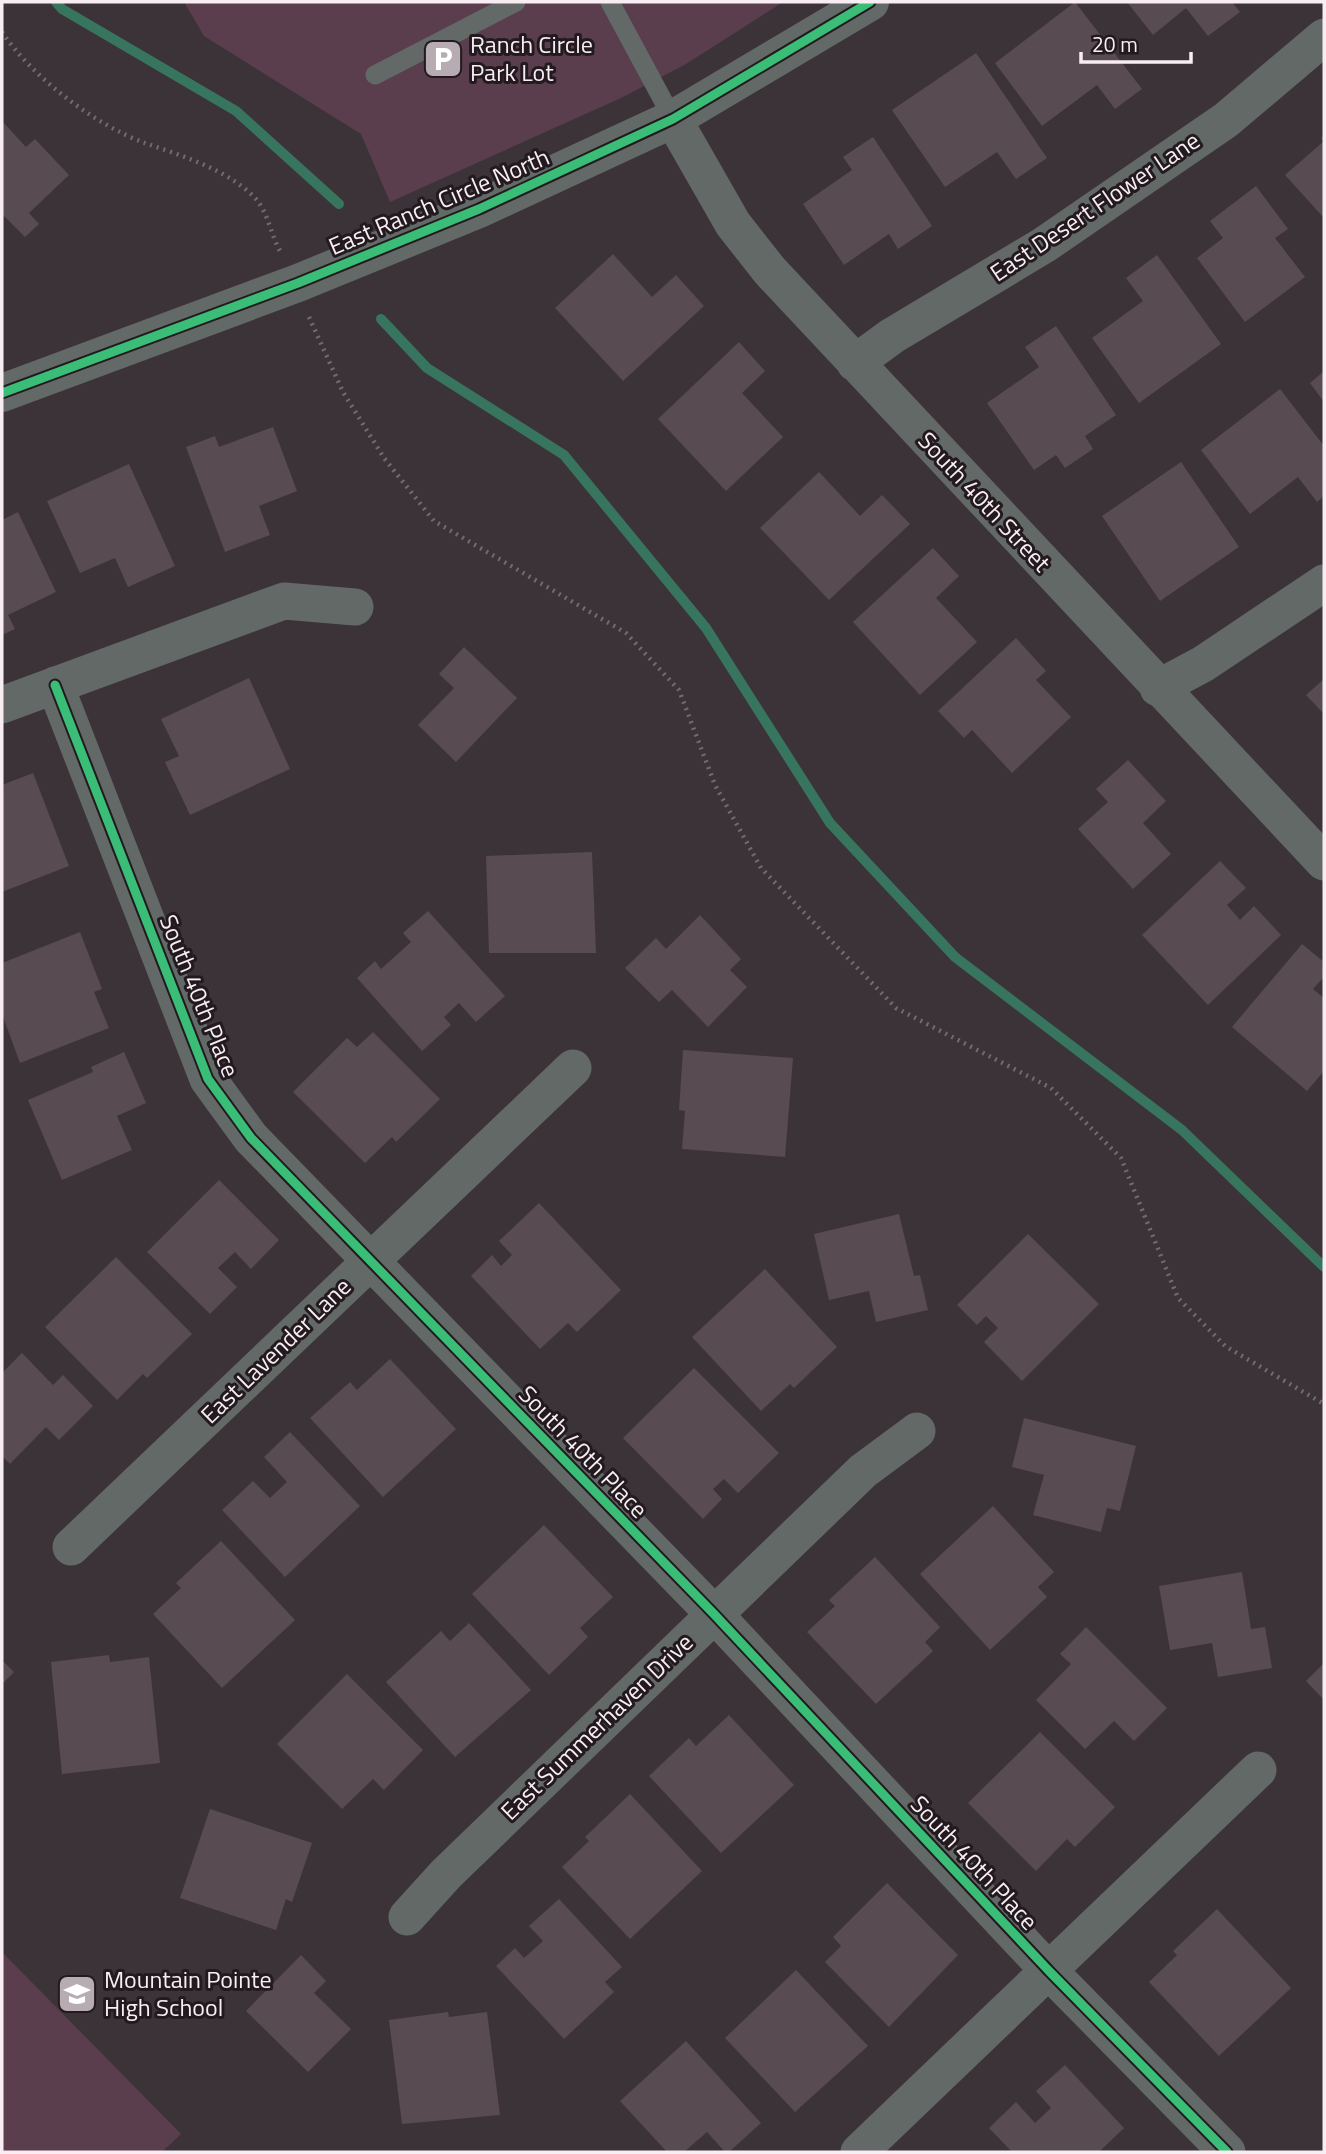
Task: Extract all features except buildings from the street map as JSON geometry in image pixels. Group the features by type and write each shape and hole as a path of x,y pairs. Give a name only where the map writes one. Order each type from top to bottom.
{"street":[{"name":"East Ranch Circle North","path":"2,393 298,283 479,209 673,119 870,2"},
{"name":"East Desert Flower Lane","path":"855,363 892,336 1044,245 1226,120 1324,37"},
{"name":"South 40th Street","path":"673,119 733,224 770,271 1158,688 1324,862"},
{"path":"1158,688 1203,664 1324,583"},
{"path":"2,705 284,601 355,607"},
{"name":"South 40th Place","path":"55,685 208,1079 251,1138 713,1614 1049,1972 1227,2152"},
{"name":"East Lavender Lane","path":"71,1547 573,1068"},
{"name":"East Summerhaven Drive","path":"407,1917 446,1874 863,1471 917,1431"},
{"path":"859,2152 1258,1770"}],"lane":[{"path":"375,75 516,2"},
{"path":"610,2 673,119"}],"path":[{"path":"2,32 45,79 82,109 144,142 198,162 256,199 274,241 298,283 312,326 343,392 384,458 434,522 626,633 680,690 715,785 761,868 896,1008 1051,1088 1121,1158 1178,1298 1225,1346 1324,1404"}],"shaded area":[{"path":"184,2 783,2 686,64 621,98 390,202 361,134 204,36"},
{"path":"2,1952 181,2134 162,2152 2,2152"}],"waterway":[{"path":"56,2 62,9 236,111 339,204"},
{"path":"381,319 427,368 564,455 706,628 830,823 955,957 1182,1130 1324,1267"}],"cycle path":[{"path":"2,393 298,283 479,209 673,119 870,2"},
{"path":"55,685 208,1079 251,1138 713,1613 1049,1971 1227,2152"}],"place":[{"name":"Ranch Circle Park Lot","path":"443,59"},
{"name":"Mountain Pointe High School","path":"77,1994"}]}
